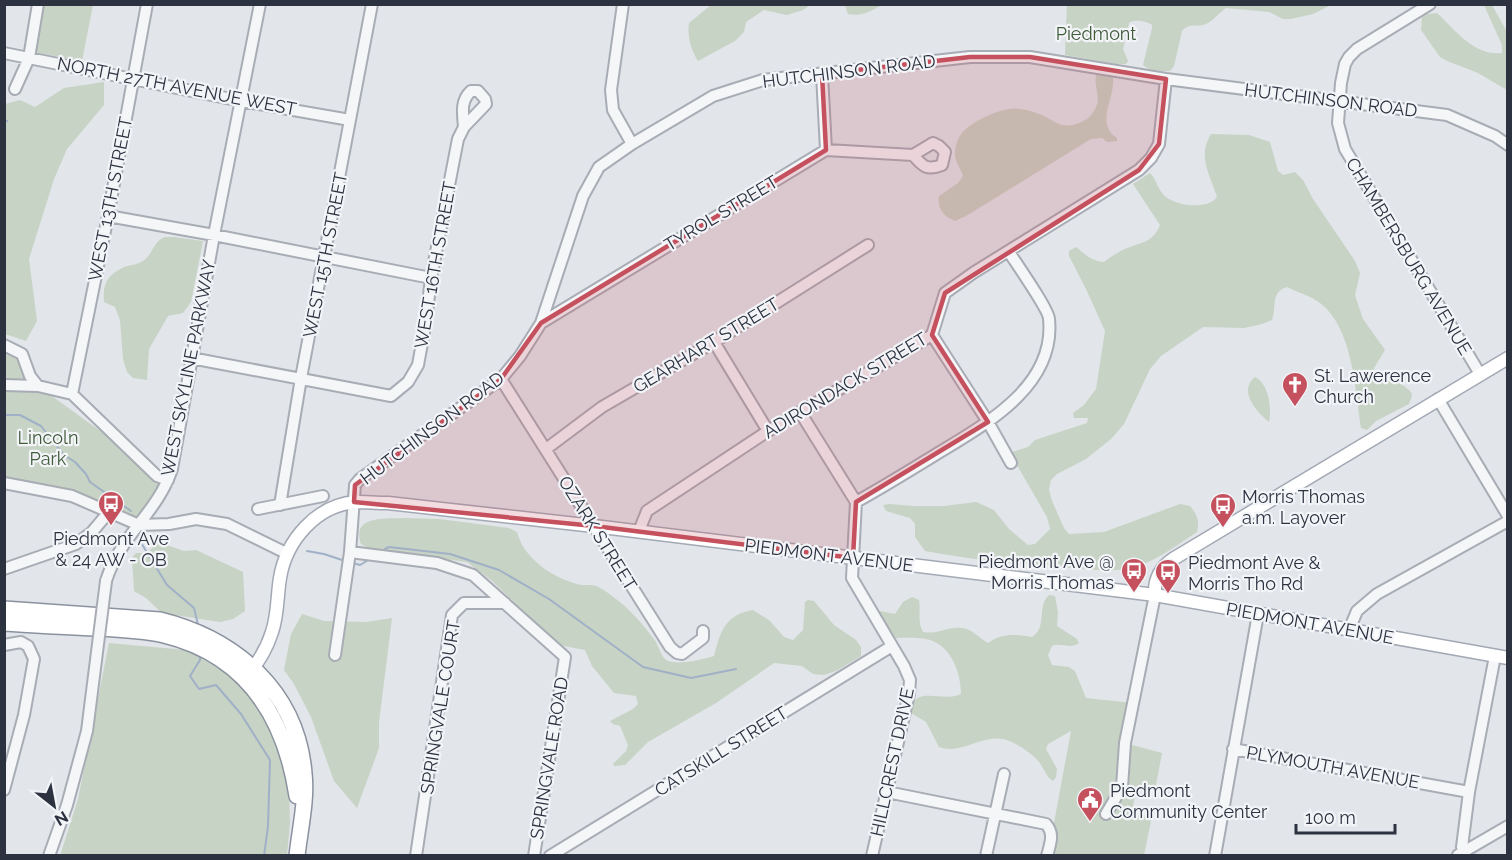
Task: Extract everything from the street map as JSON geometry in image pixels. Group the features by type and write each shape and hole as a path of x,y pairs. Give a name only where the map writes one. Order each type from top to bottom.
{"highway":[{"path":"4,609 142,617 180,625 231,667 249,674 273,716 292,768 300,825 297,855"},
{"path":"4,623 144,632 199,640"}],"main road":[{"path":"1155,595 1155,584 1161,570 1173,559 1508,358"},
{"name":"PIEDMONT AVENUE","path":"249,674 268,645 273,630 286,553 300,533 319,516 354,502 388,503 639,531 1155,595 1501,657"}],"street":[{"path":"15,89 28,58 38,4"},
{"name":"WEST 13TH STREET","path":"72,394 147,4"},
{"name":"WEST SKYLINE PARKWAY","path":"49,855 87,731 106,581 116,556 153,508 172,469 214,235 260,4"},
{"name":"WEST 15TH STREET","path":"280,505 301,378 372,4"},
{"path":"623,4 611,90 613,110 632,144"},
{"name":"CHAMBERSBURG AVENUE","path":"1430,4 1357,49 1349,57 1343,73 1338,123 1345,149 1480,374"},
{"name":"NORTH 27TH AVENUE WEST","path":"4,53 350,120"},
{"name":"HUTCHINSON ROAD","path":"335,655 350,552 356,485 360,479 501,379 520,356 541,322 583,196 599,167 632,144 713,96 763,80 970,57 1030,57 1166,79 1447,115 1496,136 1508,145"},
{"path":"822,74 826,150 913,155"},
{"name":"ADIRONDACK STREET","path":"639,531 647,512 768,431 932,335 945,293 973,273 1139,170 1151,158 1159,144 1166,79"},
{"name":"WEST 16TH STREET","path":"301,378 391,396 408,382 418,365 431,278 458,139 464,127"},
{"name":"TYROL STREET","path":"541,322 826,150"},
{"path":"108,216 431,278"},
{"name":"GEARHART STREET","path":"546,449 602,407 714,342 868,245"},
{"path":"800,412 856,502 988,423 1023,392 1039,370 1048,342 1050,316 1009,252"},
{"path":"932,335 1011,463"},
{"path":"714,342 768,431"},
{"path":"4,345 22,354 30,376 38,386"},
{"path":"191,358 301,378"},
{"name":"OZARK STREET","path":"501,379 670,647 682,654 703,638 703,631"},
{"path":"4,386 38,386 72,394 158,476 168,480"},
{"path":"1349,630 1358,611 1377,594 1508,518 1438,399"},
{"path":"4,483 72,496 139,525 169,524 196,519 227,524 286,553"},
{"path":"258,510 323,496"},
{"name":"HILLCREST DRIVE","path":"856,502 852,578 910,680 909,694 872,855"},
{"path":"4,569 76,544 92,532 108,513"},
{"name":"SPRINGVALE ROAD","path":"350,552 437,563 473,575 565,657 534,855"},
{"path":"1106,814 1122,787 1125,744 1155,595"},
{"name":"SPRINGVALE COURT","path":"416,855 452,615 464,603 505,603"},
{"path":"1215,855 1258,614"},
{"path":"4,645 21,642 28,646 34,659 24,715 4,790"},
{"name":"CATSKILL STREET","path":"550,855 892,646"},
{"path":"1501,657 1468,792 1463,854 1508,826"},
{"name":"PLYMOUTH AVENUE","path":"1233,749 1468,792"},
{"path":"986,855 1004,774"},
{"path":"887,792 1046,824 1051,829 1052,835 1047,855"}],"highlighted area":[{"path":"970,57 1030,57 1166,79 1159,144 1139,170 945,293 932,335 988,422 856,502 853,558 594,526 354,502 355,485 501,379 541,323 826,150 822,74"}],"green space":[{"path":"845,4 882,5 866,13 853,15 848,14"},
{"name":"Piedmont","path":"1067,4 1331,5 1313,14 1291,19 1283,19 1269,12 1226,8 1209,23 1190,26 1182,31 1174,66 1170,71 1160,71 1143,65 1152,28 1152,25 1147,22 1129,23 1123,49 1128,61 1126,64 1065,55"},
{"path":"44,5 93,5 82,61 34,52"},
{"path":"711,5 810,5 787,15 764,10 746,22 744,32 735,41 698,61 690,43 689,23"},
{"path":"1484,5 1492,5 1507,32 1507,90 1478,73 1440,57 1421,30 1422,17 1437,13 1474,46 1492,53 1502,53 1502,45"},
{"path":"1103,74 1113,77 1106,117 1110,132 1117,138 1117,141 1107,142 1102,138 1091,139 966,216 955,221 944,214 940,208 939,196 958,183 963,176 955,152 959,138 967,128 989,115 1013,109 1033,112 1056,123 1070,125 1079,123 1089,117 1095,109 1098,98 1096,75"},
{"path":"104,82 104,105 67,149 54,179 29,259 37,321 26,341 5,334 5,104 20,100 35,107 64,88"},
{"path":"1211,134 1249,135 1270,142 1278,171 1283,175 1295,172 1303,180 1313,199 1355,261 1360,273 1355,295 1363,319 1385,350 1374,368 1374,375 1405,387 1412,396 1409,404 1376,421 1367,430 1361,428 1351,361 1339,328 1331,314 1320,303 1287,287 1278,292 1276,296 1272,320 1244,328 1203,327 1161,356 1150,369 1124,424 1111,439 1086,459 1057,474 1051,480 1049,489 1052,501 1069,534 1104,532 1180,504 1190,506 1194,512 1198,521 1197,532 1148,562 1133,568 1116,570 1017,564 925,551 915,537 915,524 910,518 886,511 883,505 944,506 976,502 994,510 1009,529 1028,545 1035,544 1050,529 1047,517 1011,455 1012,452 1028,447 1035,440 1087,423 1088,418 1074,418 1073,413 1084,405 1096,389 1105,331 1069,256 1069,251 1076,247 1092,259 1104,262 1119,252 1150,239 1160,225 1133,184 1150,173 1161,192 1177,203 1200,205 1213,201 1217,197 1205,158 1207,142"},
{"path":"165,237 203,241 191,302 183,313 168,316 149,349 147,380 133,378 127,372 123,359 120,320 115,307 104,302 105,285 109,277 118,270 143,261"},
{"name":"Lincoln Park","path":"4,345 22,354 38,386 168,480 139,525 72,496 5,483"},
{"path":"1255,377 1264,385 1268,397 1269,422 1251,401 1248,388"},
{"path":"379,519 439,519 509,528 517,532 526,551 540,566 568,581 582,585 594,585 624,606 646,629 656,642 662,656 668,661 685,662 714,656 722,631 730,620 753,610 769,620 784,637 793,640 803,630 805,602 808,600 814,601 834,625 856,640 861,647 861,656 836,671 824,675 813,674 802,666 774,663 716,703 648,742 625,765 614,766 613,764 626,751 628,745 620,726 610,721 633,709 638,704 636,696 614,693 592,666 585,650 564,646 555,641 491,580 467,562 370,549 361,544 359,535 365,523"},
{"path":"158,542 184,551 196,550 243,572 245,611 233,619 220,622 162,613 146,598 134,591 132,558 136,553 147,553"},
{"path":"1049,595 1055,596 1058,612 1057,626 1077,639 1079,643 1072,646 1052,646 1048,655 1052,665 1069,667 1075,671 1086,698 1132,703 1125,743 1162,753 1155,790 1136,787 1132,814 1152,816 1144,855 1048,855 1071,731 1048,744 1046,749 1057,769 1053,781 1030,753 1002,739 984,740 957,748 939,747 926,722 911,713 909,709 913,702 924,696 946,697 961,694 954,662 944,649 930,640 896,638 878,614 880,611 895,614 903,602 912,597 919,600 923,632 962,628 988,643 998,637 1009,635 1032,637 1040,628 1043,605"},
{"path":"302,614 324,621 366,622 392,618 379,722 379,748 357,808 334,781 311,717 284,670 291,634"},
{"path":"109,643 186,650 225,672 250,696 268,726 280,755 289,790 290,823 287,855 60,856 78,799"}],"waterway":[{"path":"4,415 20,415 41,426 64,455 75,462 86,474 90,482 131,511"},
{"path":"140,541 167,585 194,608 198,625"},
{"path":"385,549 389,547 450,554 499,570 549,599 643,667 691,678 736,669"},
{"path":"307,551 342,560"},
{"path":"353,563 360,565 370,559"},
{"path":"200,655 200,660 190,676 199,689 216,685 241,714 270,760 268,826 264,856"}],"place":[{"name":"St. Lawerence Church","path":"1295,408"},
{"name":"Piedmont Ave & 24 AW - OB","path":"111,527"},
{"name":"Morris Thomas a.m. Layover","path":"1223,529"},
{"name":"Piedmont Ave @ Morris Thomas","path":"1134,594"},
{"name":"Piedmont Ave & Morris Tho Rd","path":"1168,595"},
{"name":"Piedmont Community Center","path":"1090,823"}]}
